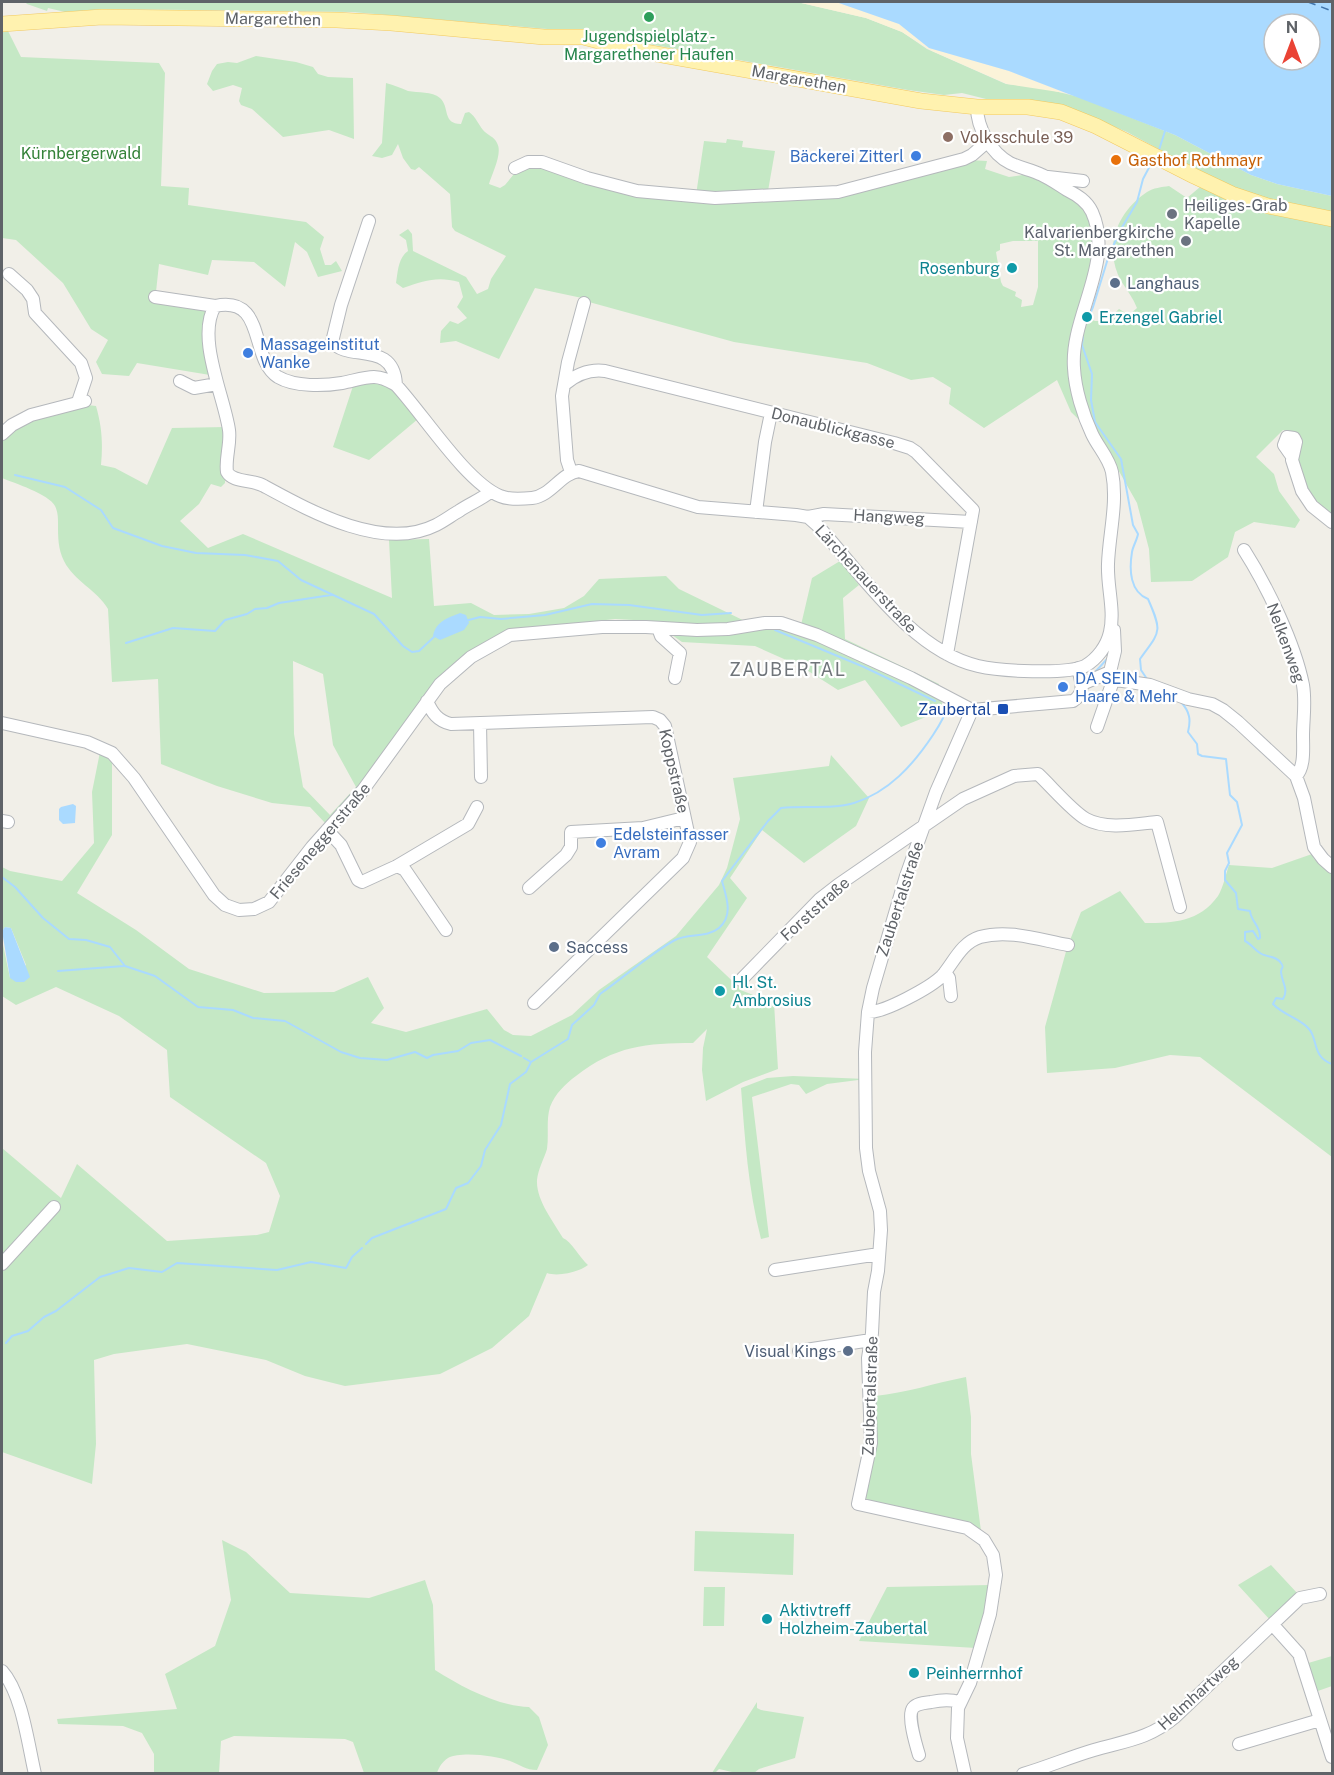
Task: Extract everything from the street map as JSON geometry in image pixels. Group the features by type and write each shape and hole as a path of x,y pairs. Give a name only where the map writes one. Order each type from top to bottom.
{"main road":[{"name":"Margarethen","path":"2,24 102,17 337,20 544,37 591,46 619,47 944,104 977,107 1028,107 1068,114 1217,187 1249,200 1299,214 1332,219"}],"street":[{"path":"972,710 1073,701 1078,698 1082,684 1078,668 1090,662 1100,653 1111,627 1108,565 1112,529 1112,475 1089,427 1076,380 1074,362 1080,320 1096,263 1097,230 1092,212 1086,202 1047,177 1010,163 995,151 979,123 977,107"},
{"path":"515,168 525,163 542,162 587,178 629,189 697,198 828,193 964,159 988,141"},
{"path":"1047,177 1083,181"},
{"path":"369,221 350,274 332,340 335,346 378,356 386,361 393,372 396,385"},
{"path":"2,434 12,424 31,415 81,401 86,378 81,363 35,313 33,299 27,290 9,274"},
{"path":"155,297 215,306 233,305 245,312 256,330 266,364 280,378 300,383 327,384 375,377 383,378 396,385 456,458 490,492 508,499 534,498 542,495 571,472 567,460 562,396 584,303"},
{"path":"215,306 211,314 208,333 229,434 226,466 230,477 258,483 349,525 395,534 417,532 436,525 490,492"},
{"name":"Donaublickgasse","path":"565,384 585,372 598,370 912,449 971,507 971,522"},
{"path":"186,384 206,388 217,384"},
{"path":"756,512 763,451 771,413"},
{"path":"1291,455 1294,471 1306,499 1332,522"},
{"name":"Lärchenauerstraße","path":"571,472 593,474 698,507 796,514 808,517 900,618 918,635 947,654 968,663 989,668 1037,670 1078,668"},
{"name":"Hangweg","path":"808,517 824,514 971,522"},
{"path":"947,654 971,522"},
{"name":"Nelkenweg","path":"1244,550 1265,586 1286,634 1303,685 1305,707 1302,761 1296,776"},
{"name":"Frieseneggerstraße","path":"2,723 87,742 112,753 134,778 214,895 235,910 254,909 268,902 369,782 440,684 460,665 507,636 602,627 707,630 769,622 793,626 911,678 972,710"},
{"path":"1097,727 1111,676 1116,646 1115,632 1111,627"},
{"path":"658,628 664,640 680,653 675,678"},
{"path":"1082,684 1111,676 1150,685 1212,704 1223,710 1296,776 1304,798 1314,847 1332,867"},
{"name":"Koppstraße","path":"427,701 432,713 446,723 547,722 653,717 665,726 690,842 683,858 534,1003"},
{"name":"Zaubertalstraße","path":"965,1773 957,1733 959,1702 970,1683 990,1614 994,1591 993,1555 984,1540 966,1528 858,1504 871,1443 868,1358 879,1254 880,1211 869,1171 866,1148 865,1052 868,1012 894,913 924,824 954,748 972,710"},
{"path":"480,723 481,777"},
{"name":"Forststraße","path":"741,980 827,893 924,824 984,788 1014,776 1038,774 1086,819 1098,823 1157,822 1180,907"},
{"path":"327,830 341,845 360,881 364,881 397,866 468,824 477,807"},
{"path":"529,888 566,855 571,847 571,832 643,828 684,818"},
{"path":"397,866 405,870 446,930"},
{"path":"868,1012 891,1006 939,978 966,944 979,938 997,934 1011,935 1068,945"},
{"path":"945,972 949,978 951,996"},
{"path":"2,1264 54,1207"},
{"path":"775,1270 879,1254"},
{"path":"799,1351 871,1340"},
{"name":"Helmhartweg","path":"1023,1773 1094,1750 1127,1743 1155,1732 1175,1717 1300,1598 1320,1594"},
{"path":"1273,1625 1299,1654 1332,1757"},
{"path":"2,1671 9,1680 17,1700 35,1773"},
{"path":"919,1755 910,1716 913,1707 940,1700 951,1699 959,1702"},
{"path":"1239,1744 1320,1720"}],"green space":[{"path":"25,2 797,2 866,18 902,32 927,49 1006,84 1038,87 1079,97 1175,135 1251,175 1277,184 1332,196 1332,213 1279,204 1229,187 1127,132 1084,114 994,101 962,93 944,95 908,90 581,32 352,12 105,9 65,12 48,8 47,11"},
{"name":"Kürnbergerwald","path":"2,30 8,31 21,57 159,63 165,73 161,186 189,188 188,205 306,222 324,237 320,249 325,265 331,265 336,261 342,271 318,277 307,252 295,242 285,287 254,262 212,260 208,275 159,264 155,301 207,308 210,375 137,363 129,376 102,374 96,362 108,340 91,329 63,283 16,240 2,238"},
{"path":"256,56 296,62 313,67 318,74 328,77 353,78 354,139 329,130 283,137 252,109 241,105 239,101 242,88 233,85 213,91 207,84 217,64 237,63"},
{"path":"386,83 408,91 437,96 443,102 451,121 455,123 461,124 465,113 469,112 483,130 495,139 499,147 489,184 500,188 519,168 529,164 705,204 715,204 727,201 837,197 968,160 987,161 985,169 1009,177 1029,174 1080,203 1090,219 1094,248 1085,317 1095,321 1106,321 1119,309 1129,315 1137,308 1116,268 1113,243 1121,220 1137,200 1147,192 1169,186 1187,198 1200,187 1273,214 1332,225 1332,515 1307,494 1295,458 1302,442 1299,434 1283,430 1256,457 1274,474 1279,491 1300,520 1295,528 1254,522 1235,532 1228,557 1192,581 1151,582 1149,549 1137,503 1103,443 1071,412 1057,380 984,428 949,404 951,388 933,377 911,380 867,363 734,342 589,302 582,298 535,288 499,359 456,341 440,343 441,331 450,321 458,324 467,318 457,307 463,297 459,282 437,279 403,288 396,283 400,261 408,251 406,240 399,235 408,229 412,234 413,251 466,277 477,294 488,289 491,279 506,256 455,231 452,227 450,194 419,167 415,170 411,169 403,158 398,144 392,155 382,158 372,156 382,143","holes":["1013,241 1038,241 1038,287 1033,305 1021,307 1022,300 1015,296 1016,292 1003,286 1001,282 996,252 1000,250 1000,244"]},
{"path":"727,139 743,141 742,147 775,151 768,191 696,195 704,141 726,143"},
{"path":"375,381 397,391 418,419 369,460 333,447 353,386"},
{"path":"78,404 96,406 102,436 101,465 115,468 147,485 172,428 226,427 225,483 221,487 211,484 199,504 180,521 208,548 243,534 392,598 389,540 429,539 434,606 471,603 494,615 529,614 564,608 584,596 599,579 666,576 679,589 757,627 801,625 812,578 840,561 859,585 843,598 845,639 939,684 943,710 901,727 865,680 838,690 802,667 755,646 682,642 652,621 615,619 517,630 457,664 378,764 326,824 310,807 272,803 217,786 161,764 158,679 112,682 108,609 64,561 59,547 58,515 55,506 39,493 2,478 2,436 12,427","holes":["293,661 323,674 333,745 356,787 330,815 303,787 294,734"]},
{"path":"101,747 112,753 112,835 77,893 136,930 189,969 264,993 334,992 368,977 384,1008 371,1023 406,1032 487,1009 504,1030 513,1035 531,1036 572,1015 599,990 676,936 719,885 727,868 740,819 733,778 829,766 831,755 869,798 856,826 804,863 762,830 730,878 747,898 707,957 743,991 774,1003 778,1069 743,1082 706,1101 702,1070 707,1029 693,1043 632,1048 604,1058 572,1079 555,1098 549,1112 547,1149 539,1172 537,1188 546,1210 563,1238 588,1265 568,1273 547,1273 529,1316 492,1348 440,1374 345,1386 305,1376 266,1360 187,1344 114,1354 94,1360 96,1444 92,1484 2,1452 2,1148 61,1198 77,1164 167,1241 257,1235 269,1232 280,1196 266,1163 170,1097 167,1050 119,1016 56,987 16,1005 2,996 2,940 10,978 26,965 11,928 5,927 2,931 2,867 10,871 62,881 94,843 92,792"},
{"path":"1312,854 1314,859 1332,870 1332,1157 1200,1057 1170,1055 1115,1068 1047,1073 1045,1027 1067,948 1081,912 1120,891 1145,923 1185,919 1211,905 1223,885 1229,865 1272,868"},
{"path":"793,1076 866,1079 827,1084 806,1094 799,1085 791,1084 752,1097 769,1237 761,1239 750,1183 741,1088 767,1078"},
{"path":"966,1377 971,1417 971,1454 981,1531 957,1519 868,1502 866,1498 872,1463 875,1396"},
{"path":"695,1531 794,1534 793,1575 694,1571"},
{"path":"222,1540 246,1552 290,1593 369,1598 425,1580 433,1605 435,1670 468,1689 492,1699 529,1707 539,1717 548,1745 537,1770 504,1759 462,1755 448,1758 437,1773 364,1773 353,1742 345,1739 234,1736 221,1741 219,1773 154,1773 154,1754 142,1733 123,1726 58,1724 57,1719 177,1709 165,1674 215,1646 231,1600"},
{"path":"1271,1565 1298,1594 1271,1621 1238,1585"},
{"path":"990,1585 976,1648 859,1641 887,1587"},
{"path":"704,1587 725,1587 724,1626 703,1626"},
{"path":"1332,1656 1332,1686 1315,1692 1305,1664"},
{"path":"757,1702 757,1708 761,1710 804,1717 795,1758 759,1769 754,1773 719,1769 712,1773"}],"sand":[{"path":"797,2 836,2 899,24 929,48 1009,71 1065,93 1007,84 932,51 902,32 866,18"}],"water":[{"path":"836,2 1332,2 1332,196 1277,184 1251,175 1175,135 1009,71 929,48 899,24"},
{"path":"460,613 466,615 469,623 464,630 440,640 433,636 440,623"},
{"path":"73,804 76,806 75,823 63,824 59,820 59,809"},
{"path":"5,927 11,928 30,977 24,982 16,982 10,978 2,931"}],"waterway":[{"path":"1159,150 1165,131"},
{"path":"1086,323 1109,255 1137,202 1143,179 1153,160"},
{"path":"1083,337 1082,345 1092,374 1091,400 1095,422 1121,459 1133,525 1138,534 1131,559 1132,580 1137,591 1148,599 1156,619 1155,637 1140,659 1141,670 1147,679"},
{"path":"15,475 65,487 101,510 113,528 162,546 196,553 245,555 278,561 301,580 374,614 403,646 412,652 419,651 436,635"},
{"path":"126,643 173,628 215,631 225,620 247,614 255,609 331,595"},
{"path":"465,621 480,617 501,619 545,615 592,604 629,605 702,615 731,613"},
{"path":"775,630 864,667 935,701"},
{"path":"1096,671 1108,658"},
{"path":"1181,702 1188,713 1188,732 1197,744 1198,754 1226,759 1230,795 1237,802 1242,825 1227,853 1229,863 1225,871 1225,880 1236,893 1238,909 1250,911 1260,934 1258,939 1253,931 1245,932 1245,941 1260,953 1277,959 1281,963 1285,992 1283,999 1276,998 1273,1004 1309,1029 1321,1057 1332,1064"},
{"path":"366,1244 372,1238 446,1209 456,1188 468,1183 481,1166 485,1150 501,1125 510,1084 526,1072 531,1062 568,1039 572,1025 594,1005 600,994 666,945 675,940 709,933 724,923 728,911 722,881 768,821 781,808 845,805 878,792 889,785 917,757 940,725 947,707"},
{"path":"2,877 15,887 43,918 69,939 86,940 110,947 125,966 155,976 198,1007 233,1010 253,1018 285,1021 341,1052 360,1058 387,1060 415,1052 427,1058 458,1051 471,1043 490,1040 521,1056"},
{"path":"58,971 124,966"},
{"path":"524,1058 531,1062"},
{"path":"6,1343 12,1336 28,1331 100,1277 129,1268 162,1272 177,1263 277,1270 311,1262 346,1268 352,1257 362,1248"}],"ferry route":[{"path":"1308,2 1332,11"}],"place":[{"name":"Jugendspielplatz - Margarethener Haufen","path":"649,17"},
{"name":"Volksschule 39","path":"948,137"},
{"name":"Bäckerei Zitterl","path":"916,156"},
{"name":"Gasthof Rothmayr","path":"1116,160"},
{"name":"Heiliges-Grab Kapelle","path":"1172,214"},
{"name":"Kalvarienbergkirche St. Margarethen","path":"1186,241"},
{"name":"Rosenburg","path":"1012,268"},
{"name":"Langhaus","path":"1115,283"},
{"name":"Erzengel Gabriel","path":"1087,317"},
{"name":"Massageinstitut Wanke","path":"248,353"},
{"name":"DA SEIN Haare & Mehr","path":"1063,687"},
{"name":"Zaubertal","path":"1003,709"},
{"name":"Edelsteinfasser Avram","path":"601,843"},
{"name":"Saccess","path":"554,947"},
{"name":"Hl. St. Ambrosius","path":"720,991"},
{"name":"Visual Kings","path":"848,1351"},
{"name":"Aktivtreff Holzheim-Zaubertal","path":"767,1619"},
{"name":"Peinherrnhof","path":"914,1673"}],"district":[{"name":"ZAUBERTAL","path":"788,669"}]}
